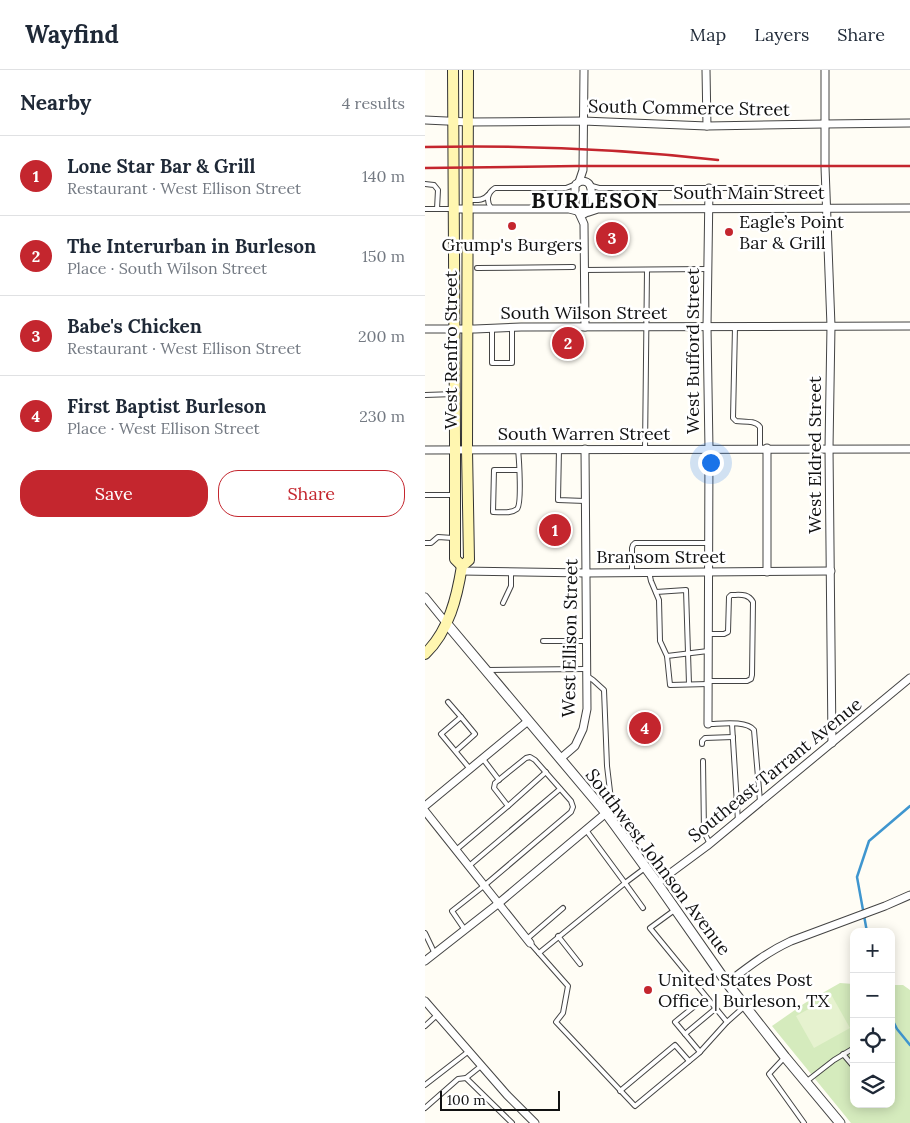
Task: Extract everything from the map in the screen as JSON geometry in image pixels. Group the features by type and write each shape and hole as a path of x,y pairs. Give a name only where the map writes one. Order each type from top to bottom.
{"main road":[{"name":"West Renfro Street","path":"453,70 455,559 461,568"},
{"name":"West Renfro Street","path":"425,654 432,647 447,624 458,591 461,568 469,560 467,450 468,70"}],"street":[{"path":"584,70 583,168 575,190 575,206 584,224"},
{"path":"706,70 707,126"},
{"name":"West Eldred Street","path":"825,70 825,167 831,326 829,448 832,743"},
{"name":"South Commerce Street","path":"425,120 468,122 583,121 707,126 910,123"},
{"path":"583,168 590,184 592,205 584,224 585,327"},
{"path":"578,183 584,181 590,184"},
{"name":"West Bufford Street","path":"708,724 709,449 707,270 709,188"},
{"path":"453,209 468,204 493,209 569,208 578,212"},
{"name":"South Main Street","path":"578,212 584,214 598,208 910,208"},
{"name":"South Wilson Street","path":"425,329 910,326"},
{"path":"764,448 767,572"},
{"name":"South Warren Street","path":"425,450 910,448"},
{"name":"West Ellison Street","path":"560,759 575,746 583,730 587,709 585,449"},
{"name":"Bransom Street","path":"461,568 585,573 831,571"},
{"path":"425,597 447,624"},
{"name":"Southwest Johnson Avenue","path":"447,624 606,813 727,983 840,1123"},
{"name":"Southeast Tarrant Avenue","path":"657,883 738,821 910,678"},
{"path":"425,806 529,721"},
{"path":"425,812 528,941"},
{"path":"425,961 499,903 606,813"},
{"path":"727,983 762,956 778,947 910,895"},
{"path":"425,1001 507,1095 535,1123"}],"lane":[{"path":"468,204 487,196 495,188 566,188 578,183"},
{"path":"425,184 434,185 438,190 437,209"},
{"path":"590,184 595,188 826,188"},
{"path":"490,193 487,200 493,209"},
{"path":"425,209 453,209"},
{"path":"477,268 573,267"},
{"path":"584,270 707,270"},
{"path":"645,449 647,270"},
{"path":"735,327 733,418 736,422 755,422 758,424 764,448"},
{"path":"492,328 492,363 512,363 512,328"},
{"path":"425,395 455,394"},
{"path":"518,449 519,470 520,504 515,510 510,512 493,512 494,470 519,470"},
{"path":"559,449 559,500 585,500"},
{"path":"425,495 455,495"},
{"path":"425,543 431,543 439,537 455,538"},
{"path":"632,572 632,548 635,543 709,543"},
{"path":"503,602 511,586 511,571"},
{"path":"649,572 659,600 660,641 667,656 670,685 747,681 751,679 753,602 751,598 746,595 731,595 729,597 728,632 724,634 709,634"},
{"path":"656,592 686,590 689,684"},
{"path":"543,641 586,641"},
{"path":"667,656 708,652"},
{"path":"486,670 587,673 605,690 607,766 612,808 606,813"},
{"path":"448,702 475,734 456,751"},
{"path":"461,717 441,734 471,769"},
{"path":"708,724 745,724 751,726 754,730 760,802"},
{"path":"732,724 738,821"},
{"path":"703,744 702,741 705,738 733,737"},
{"path":"465,930 452,911 571,812 573,807 571,801 560,788 535,760 530,757 526,758 495,783 494,788 508,806"},
{"path":"483,759 499,780"},
{"path":"703,761 704,832 709,844"},
{"path":"456,850 546,772"},
{"path":"469,866 560,788"},
{"path":"586,830 643,908"},
{"path":"539,953 646,867"},
{"path":"563,908 528,941 567,986 563,1013 556,1022 635,1106 700,1052 727,1022 745,1006"},
{"path":"676,909 650,928 727,1022"},
{"path":"425,933 435,954"},
{"path":"558,936 580,964"},
{"path":"700,1052 675,1022 706,996"},
{"path":"685,1034 715,1009"},
{"path":"425,1026 437,1015"},
{"path":"620,1090 675,1045 689,1061"},
{"path":"806,1081 850,1050"},
{"path":"425,1086 469,1051"},
{"path":"843,1054 851,1063"},
{"path":"785,1057 769,1074 804,1123"},
{"path":"425,1108 458,1078 466,1078 481,1066"},
{"path":"466,1078 512,1123"}],"green space":[{"path":"840,983 850,984 850,1108 895,1108 895,985 903,985 910,990 910,1123 851,1123 772,1026 805,1003"},
{"path":"832,996 850,1028 814,1048 796,1016"}],"waterway":[{"path":"866,928 857,877 869,841 910,806"},
{"path":"892,1018 897,1029 910,1045"}],"railway":[{"path":"425,147 572,149 718,160"},
{"path":"425,168 910,166"}],"place":[{"name":"Grump's Burgers","path":"512,226"},
{"name":"Eagle’s Point Bar & Grill","path":"729,232"},
{"name":"Babe's Chicken","path":"612,238"},
{"name":"The Interurban in Burleson","path":"568,343"},
{"name":"Lone Star Bar & Grill","path":"555,530"},
{"name":"First Baptist Burleson","path":"645,728"},
{"name":"United States Post Office | Burleson, TX","path":"648,990"}],"district":[{"name":"BURLESON","path":"595,200"}]}
